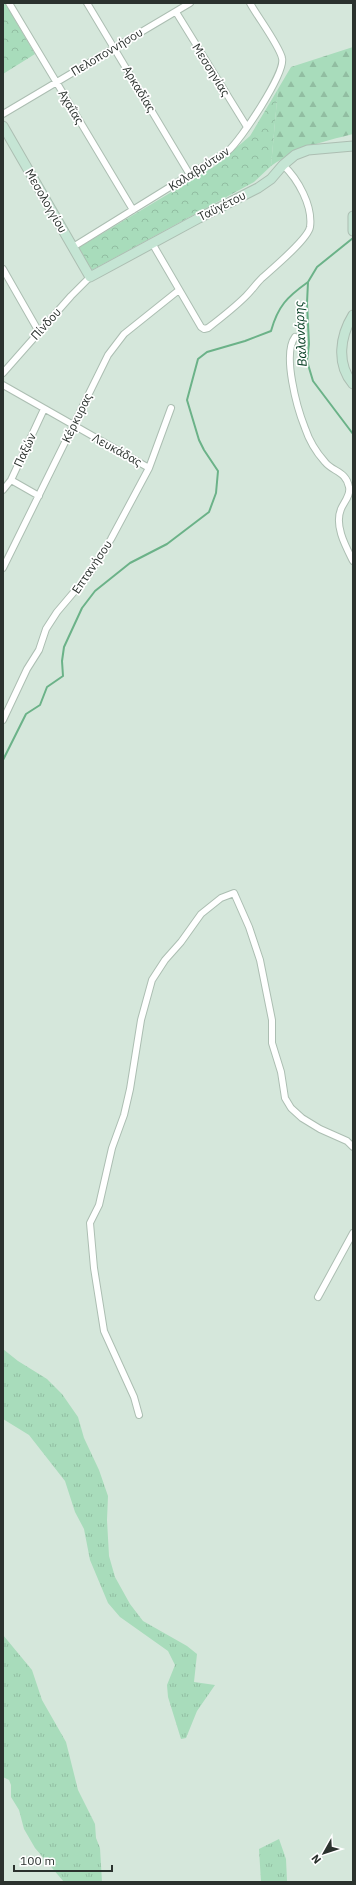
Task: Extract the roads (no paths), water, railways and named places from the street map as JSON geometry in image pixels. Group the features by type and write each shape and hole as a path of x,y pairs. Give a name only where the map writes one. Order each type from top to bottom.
{"street":[{"name":"Αχαΐας","path":"9,3 133,210"},
{"name":"Αρκαδίας","path":"87,3 190,175"},
{"name":"Πελοποννήσου","path":"3,114 190,3"},
{"name":"Καλαβρύτων","path":"73,247 234,146 280,73 283,64 281,53 250,3"},
{"name":"Μεσσηνίας","path":"176,12 247,127"},
{"name":"Μεσολογγίου","path":"3,126 90,277"},
{"name":"Ταϋγέτου","path":"90,277 258,188 270,179 295,155 308,150 353,146"},
{"path":"152,243 201,327 206,329 245,297 260,280 287,257 308,233 310,227 306,202 295,177 283,165"},
{"path":"353,216 353,231"},
{"path":"3,269 39,332"},
{"name":"Πίνδου","path":"3,374 39,332 90,277"},
{"name":"Κέρκυρας","path":"3,568 74,426 104,362 116,342 132,327 179,290"},
{"path":"353,315 345,329 342,343 344,368 346,375 353,384"},
{"path":"295,337 291,342 290,359 297,405 305,429 326,463 336,469 346,479 350,489 348,498 340,511 340,523 342,536 353,561"},
{"name":"Λευκάδας","path":"3,385 149,468"},
{"name":"Επτανήσου","path":"3,720 27,669 39,650 43,633 53,618 90,574 101,557 149,468 171,408"},
{"name":"Παξών","path":"3,490 11,480 44,409"},
{"path":"11,480 39,496"},
{"path":"139,1415 134,1397 104,1331 94,1268 90,1223 99,1204 112,1148 124,1115 132,1082 141,1020 152,980 165,960 181,942 201,914 221,898 234,892 260,960 272,1020 272,1042 281,1072 285,1098 291,1108 302,1118 320,1130 347,1141 353,1147"},
{"path":"318,1297 353,1232"}],"waterway":[{"name":"Βαλανάρης","path":"353,238 317,267 308,282 307,303 309,344 307,361 313,381 353,434"},
{"path":"3,760 26,714 40,705 47,687 63,676 62,661 64,647 82,608 95,591 130,563 167,544 209,512 216,493 218,471 199,440 187,400 198,359 207,352 245,341 271,331 280,308 294,292 308,282"}]}
